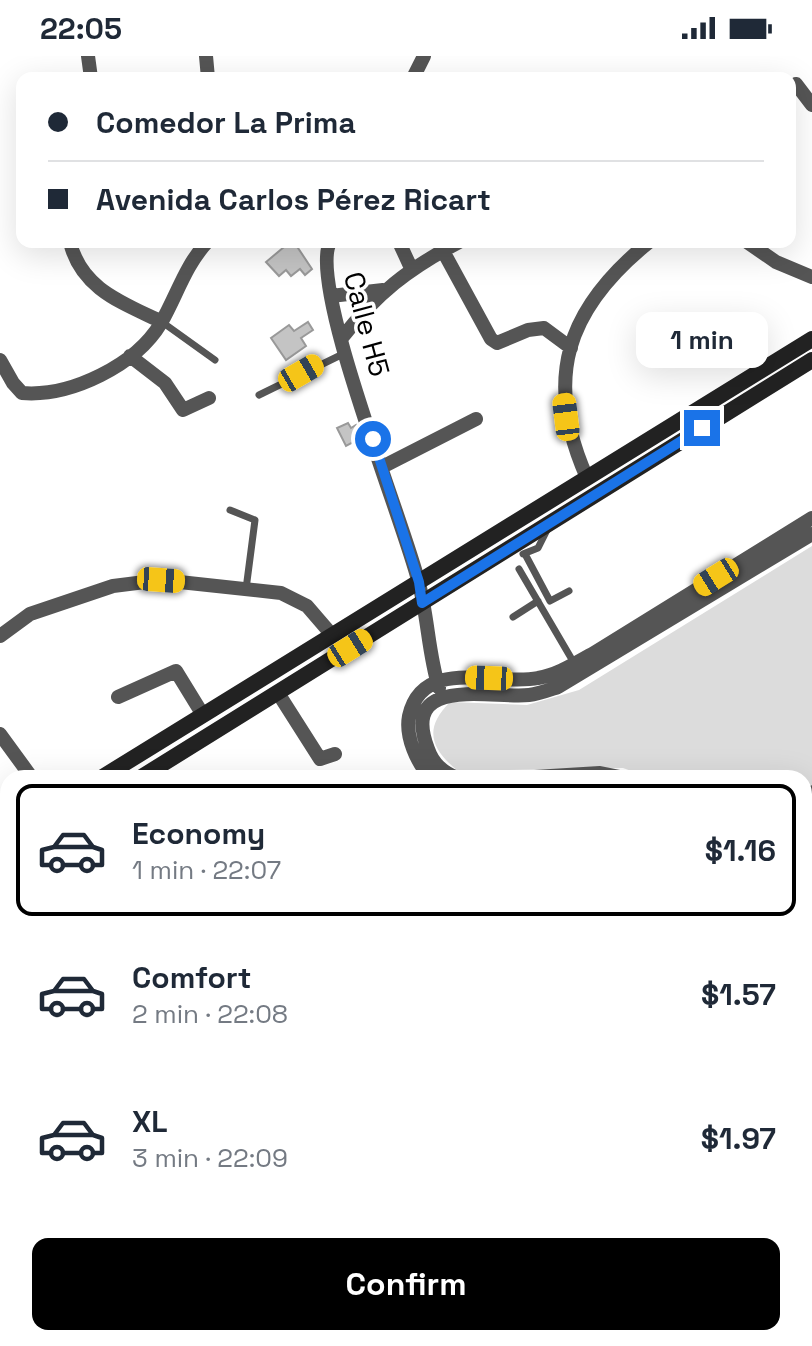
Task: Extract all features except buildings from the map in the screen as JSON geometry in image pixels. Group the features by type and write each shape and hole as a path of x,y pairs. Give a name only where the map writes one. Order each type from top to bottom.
{"main road":[{"path":"114,770 812,339"},
{"path":"153,770 422,603 518,551 550,523 812,360"}],"street":[{"path":"796,87 812,105"},
{"path":"73,248 85,277 109,296 162,322"},
{"path":"0,360 22,393 66,388 130,356 150,339 162,322 189,266 202,248"},
{"name":"Calle H5","path":"323,248 343,346 419,582 442,696"},
{"path":"402,248 411,268"},
{"path":"343,346 384,290 411,268 448,248"},
{"path":"587,478 566,417 565,378 571,348 579,324 605,284 643,248"},
{"path":"756,248 776,262 812,277"},
{"path":"443,251 491,339 497,343 528,330 544,328 571,348"},
{"path":"331,296 384,290"},
{"path":"130,356 165,383 183,410 209,398"},
{"path":"382,467 476,419"},
{"path":"422,770 408,723 421,692 437,680 536,679 574,663 812,518"},
{"path":"442,770 426,745 425,716 430,706 442,696 456,692 529,695 558,687 812,534"},
{"path":"0,636 30,614 113,586 161,580 281,593 307,606 332,635"},
{"path":"118,697 176,671 203,715"},
{"path":"278,693 320,759 335,754"},
{"path":"0,734 26,770"}],"lane":[{"path":"162,322 215,360"},
{"path":"259,395 343,346"},
{"path":"230,510 255,520 246,589"},
{"path":"518,551 550,601 569,591"},
{"path":"519,569 574,663"},
{"path":"513,617 538,601"}],"shaded area":[{"path":"812,546 812,770 457,770 436,747 436,721 450,702 527,705 579,690"}],"route":[{"path":"373,439 419,582 422,603 702,428"}]}
